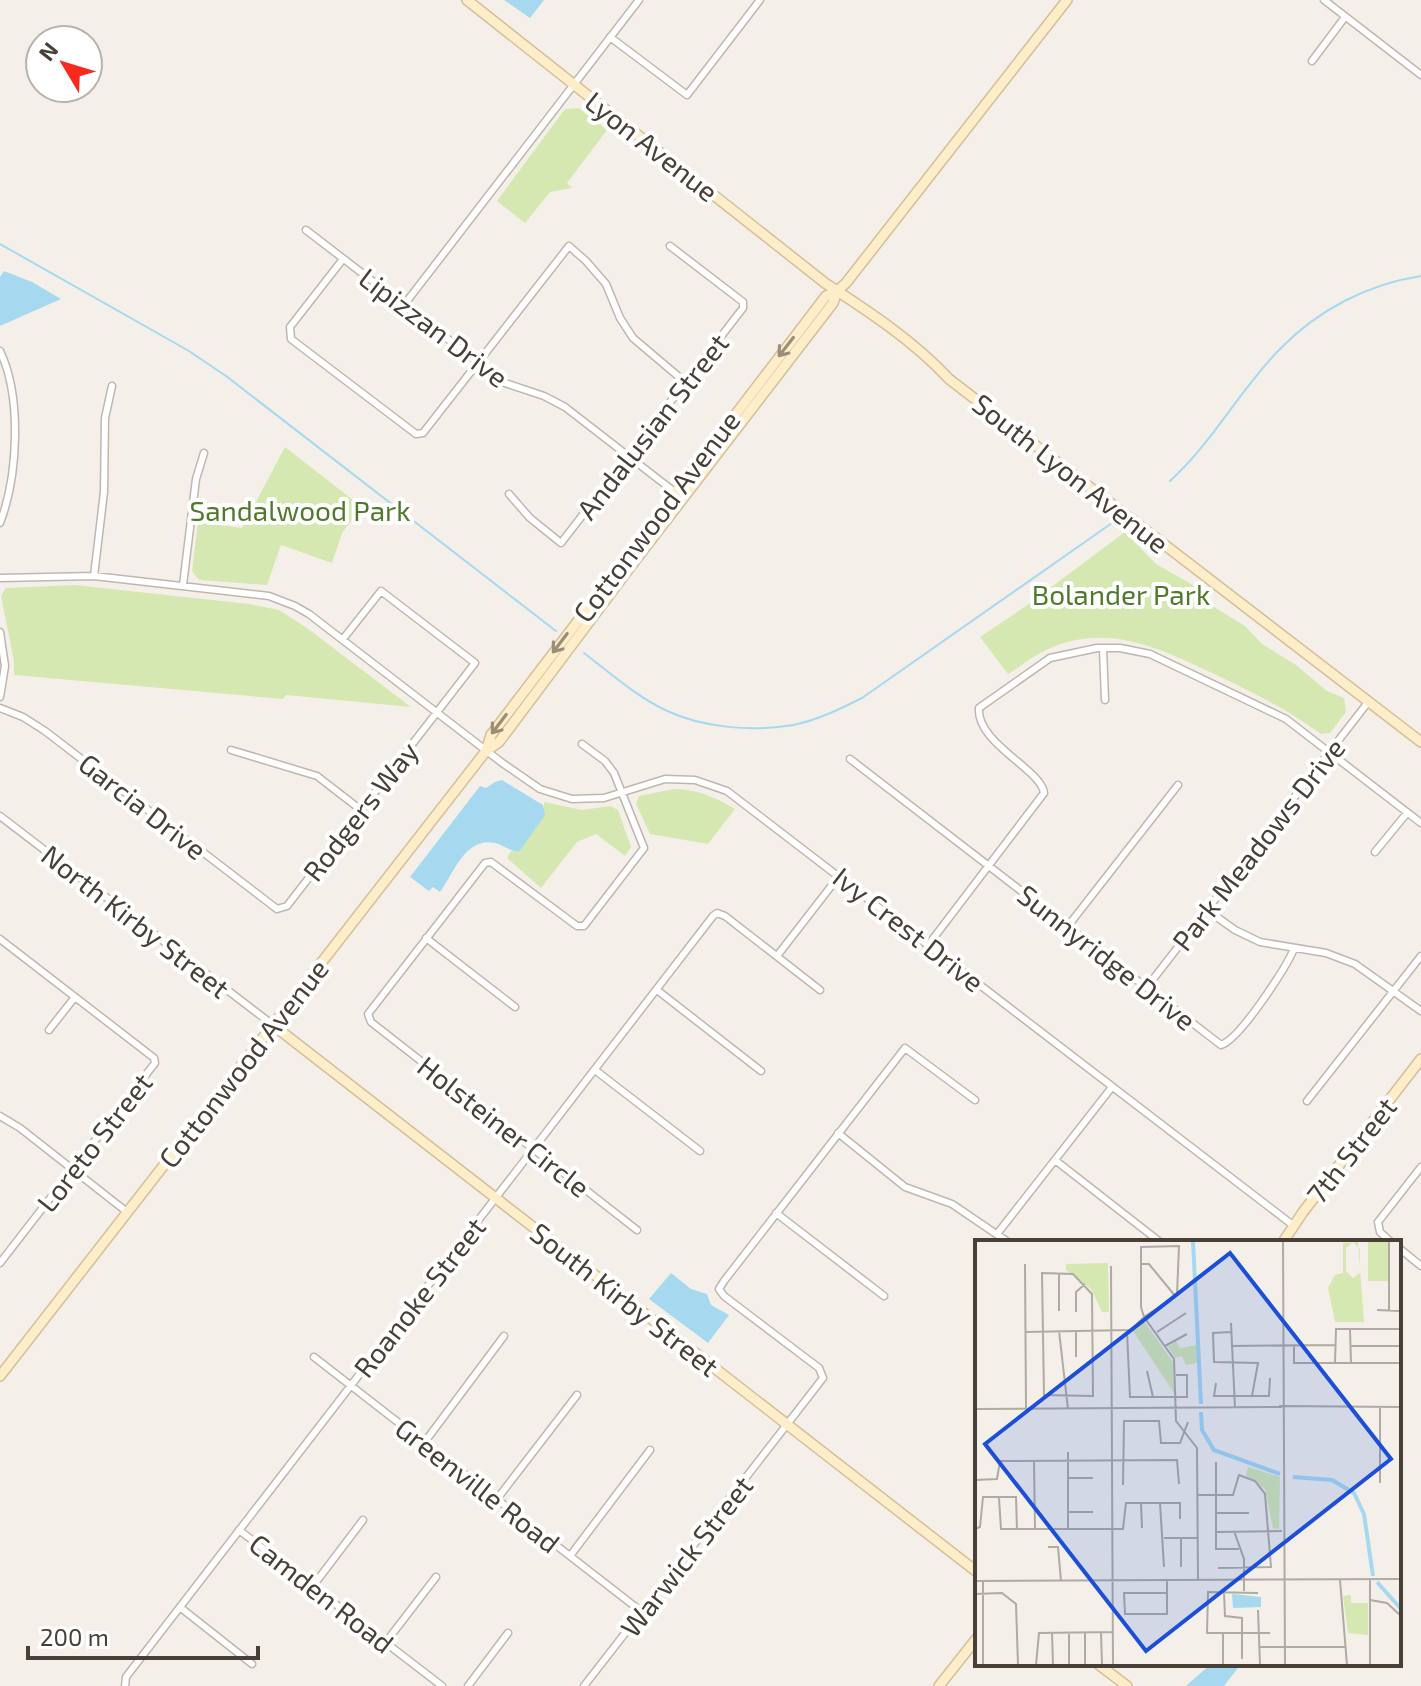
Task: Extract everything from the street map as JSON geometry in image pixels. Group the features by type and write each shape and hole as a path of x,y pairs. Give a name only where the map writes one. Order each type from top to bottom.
{"street":[{"name":"Lyon Avenue","path":"467,0 837,291"},
{"path":"404,305 639,0"},
{"path":"610,37 687,95 760,0"},
{"name":"Cottonwood Avenue","path":"0,1376 486,751 491,735 833,303 837,291 1067,0"},
{"path":"1324,0 1421,75"},
{"path":"1312,61 1345,17"},
{"name":"Lipizzan Drive","path":"306,230 478,363 516,388 544,396 565,407 679,495"},
{"path":"343,259 290,327 291,339 416,434 423,433 569,246 606,284 620,318 633,338 685,382"},
{"name":"Andalusian Street","path":"509,494 530,518 561,543 743,308 743,302 670,246"},
{"name":"South Lyon Avenue","path":"837,291 848,296 933,362 949,379 1421,742"},
{"path":"0,351 14,396 13,478 0,523"},
{"path":"0,380 10,379"},
{"path":"94,576 104,492 105,418 112,386"},
{"path":"183,585 196,479 204,453"},
{"name":"Ivy Crest Drive","path":"0,578 94,576 255,593 282,600 309,614 343,639 526,781 555,795 587,799 622,793 665,779 695,780 713,785 742,801 1295,1227"},
{"name":"Rodgers Way","path":"282,908 287,906 475,663 381,591 343,639"},
{"path":"0,632 5,666 0,697"},
{"path":"1103,648 1105,700"},
{"path":"929,944 1043,797 1045,789 1042,782 1004,751 980,719 978,712 982,704 1050,658 1084,649 1133,650 1150,654 1286,719 1421,823"},
{"name":"Park Meadows Drive","path":"1147,987 1369,701"},
{"name":"Garcia Drive","path":"0,708 34,723 277,909 282,908"},
{"path":"515,1007 426,938 485,863 491,862 577,926 584,926 644,848 610,767 582,744"},
{"path":"231,750 317,776 361,810"},
{"name":"Sunnyridge Drive","path":"850,759 1218,1043 1224,1044 1271,988 1294,949"},
{"path":"1068,926 1178,785"},
{"path":"1375,852 1407,813"},
{"name":"North Kirby Street","path":"0,816 273,1025"},
{"path":"820,990 777,956 839,876"},
{"path":"1207,910 1245,936 1260,942 1342,958 1369,972 1421,1011"},
{"name":"Roanoke Street","path":"124,1685 126,1677 717,913 777,956"},
{"name":"Holsteiner Circle","path":"426,938 368,1014 371,1022 637,1230"},
{"path":"0,939 75,997 49,1030"},
{"path":"1307,1101 1421,956"},
{"path":"657,990 761,1071"},
{"name":"Loreto Street","path":"0,1263 155,1063 154,1058 75,997"},
{"name":"South Kirby Street","path":"273,1025 975,1570"},
{"path":"884,1296 776,1213 905,1048 975,1100"},
{"name":"7th Street","path":"1285,1240 1421,1059"},
{"path":"595,1070 700,1151"},
{"path":"997,1234 1112,1087"},
{"path":"0,1116 20,1128 127,1212"},
{"path":"838,1133 905,1187 952,1204 1005,1240"},
{"path":"1055,1160 1157,1240"},
{"path":"1389,1240 1378,1229 1380,1219 1421,1167"},
{"name":"Warwick Street","path":"584,1686 823,1378 822,1372 719,1289 776,1213"},
{"path":"1401,1250 1421,1266"},
{"path":"424,1443 504,1336"},
{"name":"Greenville Road","path":"314,1357 642,1612"},
{"path":"497,1499 577,1395"},
{"path":"570,1556 650,1450"},
{"path":"313,1586 363,1520"},
{"name":"Camden Road","path":"239,1530 442,1686"},
{"path":"386,1642 436,1577"},
{"path":"181,1608 252,1664"},
{"path":"468,1686 508,1633"},
{"path":"939,1686 975,1641"},
{"path":"1111,1668 1127,1686"}],"green space":[{"path":"579,108 607,130 567,183 572,188 550,192 525,223 497,201 565,109"},
{"name":"Sandalwood Park","path":"285,447 362,507 342,533 332,563 281,545 267,585 199,580 192,571 198,522 242,528"},
{"name":"Bolander Park","path":"1125,532 1156,564 1193,585 1214,607 1245,626 1262,644 1296,665 1327,691 1344,698 1346,712 1330,733 1321,734 1269,701 1173,655 1110,638 1067,642 1039,653 1008,674 980,637"},
{"path":"75,585 279,610 411,707 14,675 1,596 6,588"},
{"path":"674,789 706,794 735,809 708,844 650,834 636,804 639,796"},
{"path":"544,802 582,810 610,806 618,810 631,847 625,856 596,834 577,842 541,888 507,858 511,851 519,852 544,809"}],"water":[{"path":"504,0 544,0 530,18"},
{"path":"4,271 32,282 61,299 0,326 0,277"},
{"path":"502,780 543,805 545,815 519,852 495,843 476,845 462,858 440,892 433,887 429,891 410,877 480,786 486,788"},
{"path":"671,1273 691,1289 707,1294 711,1305 729,1315 708,1343 649,1299"},
{"path":"1209,1666 1239,1666 1224,1686 1186,1686"}],"waterway":[{"path":"0,244 189,351 226,376 556,631"},
{"path":"1170,481 1200,450 1252,381 1295,334 1363,292 1421,276"},
{"path":"584,653 644,698 695,721 745,728 802,723 862,698 1112,523"}]}
